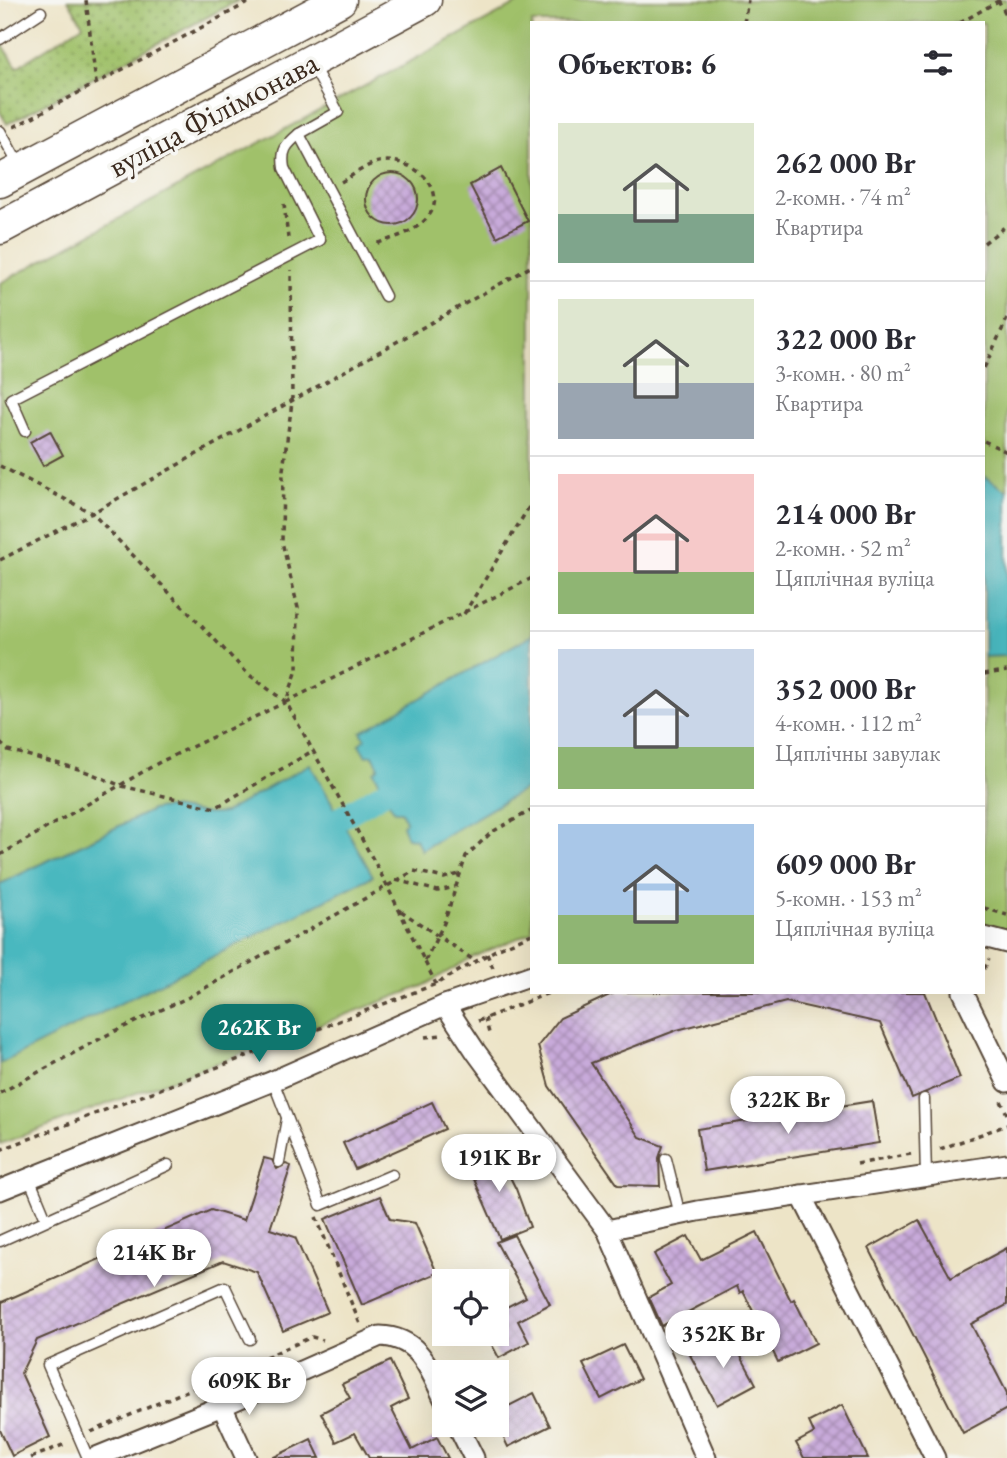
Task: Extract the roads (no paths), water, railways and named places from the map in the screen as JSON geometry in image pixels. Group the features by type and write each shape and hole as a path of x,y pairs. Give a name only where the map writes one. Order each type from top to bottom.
{"main road":[{"name":"вуліца Філімонава","path":"11,175 340,0"},
{"name":"вуліца Філімонава","path":"0,228 425,0"},
{"path":"292,26 311,61"}],"street":[{"path":"985,937 1007,943"},
{"path":"0,1190 273,1081 446,1005 530,976"},
{"path":"963,994 1007,1082"},
{"path":"446,1005 475,1052 607,1230 706,1458"},
{"path":"607,1230 680,1215 1007,1164"},
{"path":"802,1195 935,1458"},
{"path":"94,1458 222,1406 380,1336 395,1337 408,1342 427,1362 432,1373"},
{"path":"222,1406 246,1458"},
{"path":"464,1437 474,1458"}],"lane":[{"path":"0,39 41,12"},
{"path":"25,431 11,399 320,240 284,168 282,156 285,146 299,134 338,112 311,61"},
{"path":"1,132 11,175"},
{"path":"299,134 386,296"},
{"path":"273,1081 321,1205 391,1175"},
{"path":"924,1099 926,1176"},
{"path":"279,1162 288,1118"},
{"path":"666,1159 680,1215"},
{"path":"0,1241 168,1165"},
{"path":"29,1178 46,1219"},
{"path":"88,1458 48,1365 225,1287 250,1339"}],"water":[{"path":"985,477 1007,491 1007,656 985,657"},
{"path":"530,636 530,786 421,850 416,839 407,838 402,826 406,821 401,811 394,811 387,799 392,793 387,783 380,783 374,772 379,767 373,755 366,756 359,744 365,739 361,732"},
{"path":"310,764 373,876 0,1064 0,884 152,810 171,808 206,814 224,813"}],"waterway":[{"path":"315,833 415,774"}]}
